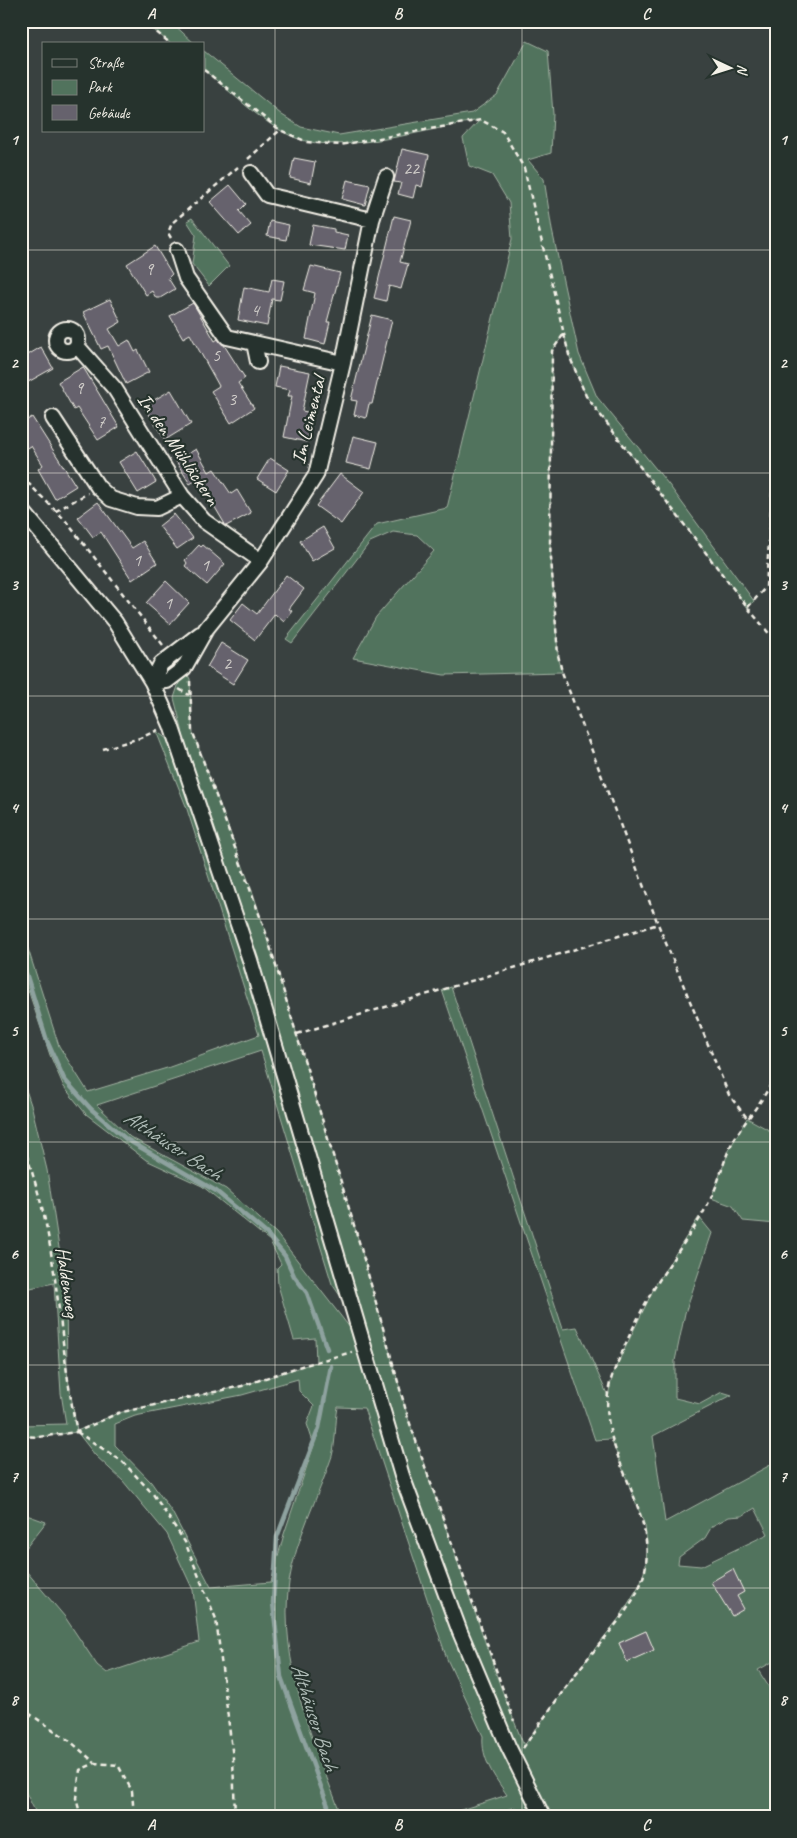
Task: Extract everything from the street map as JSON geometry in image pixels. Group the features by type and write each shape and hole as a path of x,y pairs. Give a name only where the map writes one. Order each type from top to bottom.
{"street":[{"path":"252,172 268,195 372,220"},
{"name":"Im Leimental","path":"152,682 167,681 184,668 206,629 261,560 316,475 343,363 372,220 386,177"},
{"path":"178,250 186,278 227,337 343,363"},
{"path":"254,343 258,362"},
{"name":"In den Mühläckern","path":"76,346 115,389 182,496 204,521 261,560"},
{"path":"53,418 98,487 111,499 137,507 157,508 182,496"},
{"path":"21,509 115,622 152,682 171,724 250,960 402,1476 460,1632 508,1746 521,1756 543,1817"},
{"name":"Im Leimental","path":"152,682 161,664 206,629"}],"path":[{"path":"143,21 169,42"},
{"path":"772,21 776,47"},
{"path":"205,71 280,130 307,142 340,145 481,120 503,132 524,168 569,355 586,396 776,642"},
{"path":"178,250 168,233 172,223 280,130"},
{"path":"564,334 552,351 550,544 558,655 562,672 658,924 730,1095 747,1118"},
{"path":"748,608 766,587 776,433"},
{"path":"21,476 56,512 154,635 173,655"},
{"path":"56,512 98,487"},
{"path":"184,668 190,679 192,730 254,896 297,1034 408,1418 517,1728"},
{"path":"103,749 140,738 171,724"},
{"path":"297,1034 658,924"},
{"path":"521,1756 524,1746 582,1665 620,1618 640,1584 646,1566 645,1526 611,1439 607,1413 613,1373 656,1284 711,1198 730,1148 747,1118 771,1086 776,1072"},
{"name":"Haldenweg","path":"21,1138 37,1186 47,1231 70,1399 77,1432"},
{"path":"21,1436 77,1432 118,1413 242,1386 340,1355"},
{"path":"77,1432 122,1461 153,1494 185,1542 216,1619 233,1758 235,1817"},
{"path":"21,1708 70,1741 95,1763"},
{"path":"520,1737 524,1746 521,1756"},
{"path":"81,1817 76,1798 80,1770 95,1763 118,1765 132,1792 134,1817"}],"green space":[{"path":"143,21 170,21 193,42 169,42"},
{"path":"527,41 548,51 553,114 551,153 528,160 544,179 552,230 579,354 597,397 669,485 754,601 748,608 586,396 569,355 564,334 552,351 550,544 558,655 562,672 444,675 353,658 376,617 434,551 417,535 393,532 370,542 292,643 286,639 377,524 447,508 512,239 509,203 492,175 469,166 463,138 480,120 387,139 337,144 315,143 296,138 284,132 248,107 205,71 205,52 282,115 301,127 339,135 472,113 497,95"},
{"path":"192,218 229,266 209,286 192,264 196,235 187,221"},
{"path":"184,668 190,679 192,730 254,896 279,975 360,1245 408,1418 500,1685 524,1746 582,1665 620,1617 640,1584 646,1566 647,1545 645,1526 611,1439 595,1440 442,990 451,987 563,1329 577,1327 608,1396 613,1373 656,1284 699,1217 712,1233 685,1313 675,1361 675,1398 700,1404 722,1392 732,1395 653,1436 665,1522 776,1462 776,1660 758,1670 776,1698 776,1817 519,1817 515,1807 484,1817 439,1817 507,1795 489,1767 484,1752 483,1736 447,1659 364,1408 338,1407 332,1456 302,1534 292,1566 287,1612 289,1642 301,1702 320,1761 342,1817 38,1817 21,1783 21,1565 65,1617 97,1665 107,1673 199,1642 193,1590 167,1534 123,1481 95,1455 77,1432 38,1437 21,1436 21,1425 66,1424 61,1393 54,1283 21,1290 21,1075 32,1108 47,1170 66,1293 67,1372 77,1431 118,1413 242,1386 316,1362 315,1338 294,1340 278,1285 277,1268 281,1264 270,1241 202,1186 146,1160 86,1114 64,1087 50,1055 21,969 21,927 59,1046 88,1092 167,1068 259,1035 186,806 156,731 167,739 177,764 191,785 182,729 174,698","holes":["261,1051 332,1284 358,1322 365,1347 276,1233 226,1189 130,1137 97,1105","298,1379 299,1391 314,1406 307,1424 314,1445 284,1534 271,1582 211,1587 172,1512 151,1482 115,1445 115,1424 135,1416 242,1395","755,1508 768,1534 701,1566 678,1564 679,1557 705,1538 712,1526 729,1517 742,1516","646,1631 653,1650 627,1662 619,1643"]},
{"path":"747,1118 776,1134 776,1224 743,1221 733,1206 711,1198 730,1148"},
{"path":"21,1513 46,1522 25,1549 21,1560"}],"building":[{"path":"402,149 429,155 422,187 416,185 413,198 398,194 401,183 394,182"},
{"path":"294,158 315,162 311,183 290,178"},
{"path":"347,180 370,185 365,205 342,199"},
{"path":"230,185 246,204 239,211 251,225 239,235 210,202"},
{"path":"394,216 411,220 400,262 408,264 401,289 389,286 386,301 374,298"},
{"path":"270,221 289,225 286,240 267,236"},
{"path":"313,225 334,229 334,232 348,235 345,250 309,245"},
{"path":"155,246 172,274 168,278 175,289 160,298 156,298 152,291 146,295 127,264"},
{"path":"311,266 340,273 327,322 330,322 325,344 306,339 315,293 304,290"},
{"path":"272,279 284,281 280,300 272,299 267,326 238,320 244,287 269,292"},
{"path":"110,299 121,322 109,329 119,346 129,340 135,352 138,350 149,372 126,384 108,346 101,349 83,312"},
{"path":"193,303 215,341 218,339 224,345 245,378 238,383 254,408 231,423 211,391 219,386 190,334 183,338 170,316"},
{"path":"372,315 392,320 372,404 369,404 366,418 354,415 357,401 351,400"},
{"path":"41,347 53,368 21,386 21,359"},
{"path":"279,366 310,372 302,411 313,413 307,442 284,437 292,396 288,396 290,390 275,387"},
{"path":"83,367 119,427 98,440 77,408 74,410 58,382"},
{"path":"171,390 191,424 165,440 144,406"},
{"path":"32,417 76,486 55,499 38,469 43,465 31,446 21,452 21,424"},
{"path":"353,436 378,442 371,469 346,463"},
{"path":"196,449 209,472 214,469 231,494 237,490 251,513 226,526 213,504 216,503 200,478 190,484 176,461"},
{"path":"137,451 156,482 138,493 119,462"},
{"path":"270,458 289,470 276,491 257,479"},
{"path":"340,474 364,492 341,524 316,506"},
{"path":"98,502 132,548 143,541 157,563 132,580 101,532 93,537 78,517"},
{"path":"174,514 193,538 177,549 159,526"},
{"path":"323,527 335,548 312,561 300,541"},
{"path":"199,545 201,547 203,545 225,564 207,585 185,566 187,563 185,560"},
{"path":"286,575 304,589 289,609 292,611 284,622 275,614 255,640 230,620 243,603 257,614"},
{"path":"166,581 189,603 170,624 146,603"},
{"path":"221,643 248,660 233,684 207,667"},
{"path":"733,1569 744,1592 737,1596 744,1609 732,1616 711,1582"},
{"path":"646,1631 654,1650 627,1662 619,1643"}],"waterway":[{"name":"Althäuser Bach","path":"21,957 47,1041 64,1079 91,1109 126,1139 216,1191 267,1234 285,1256 294,1276 307,1293 327,1349"},
{"name":"Althäuser Bach","path":"331,1366 319,1428 277,1537 273,1603 281,1677 332,1817"}]}
